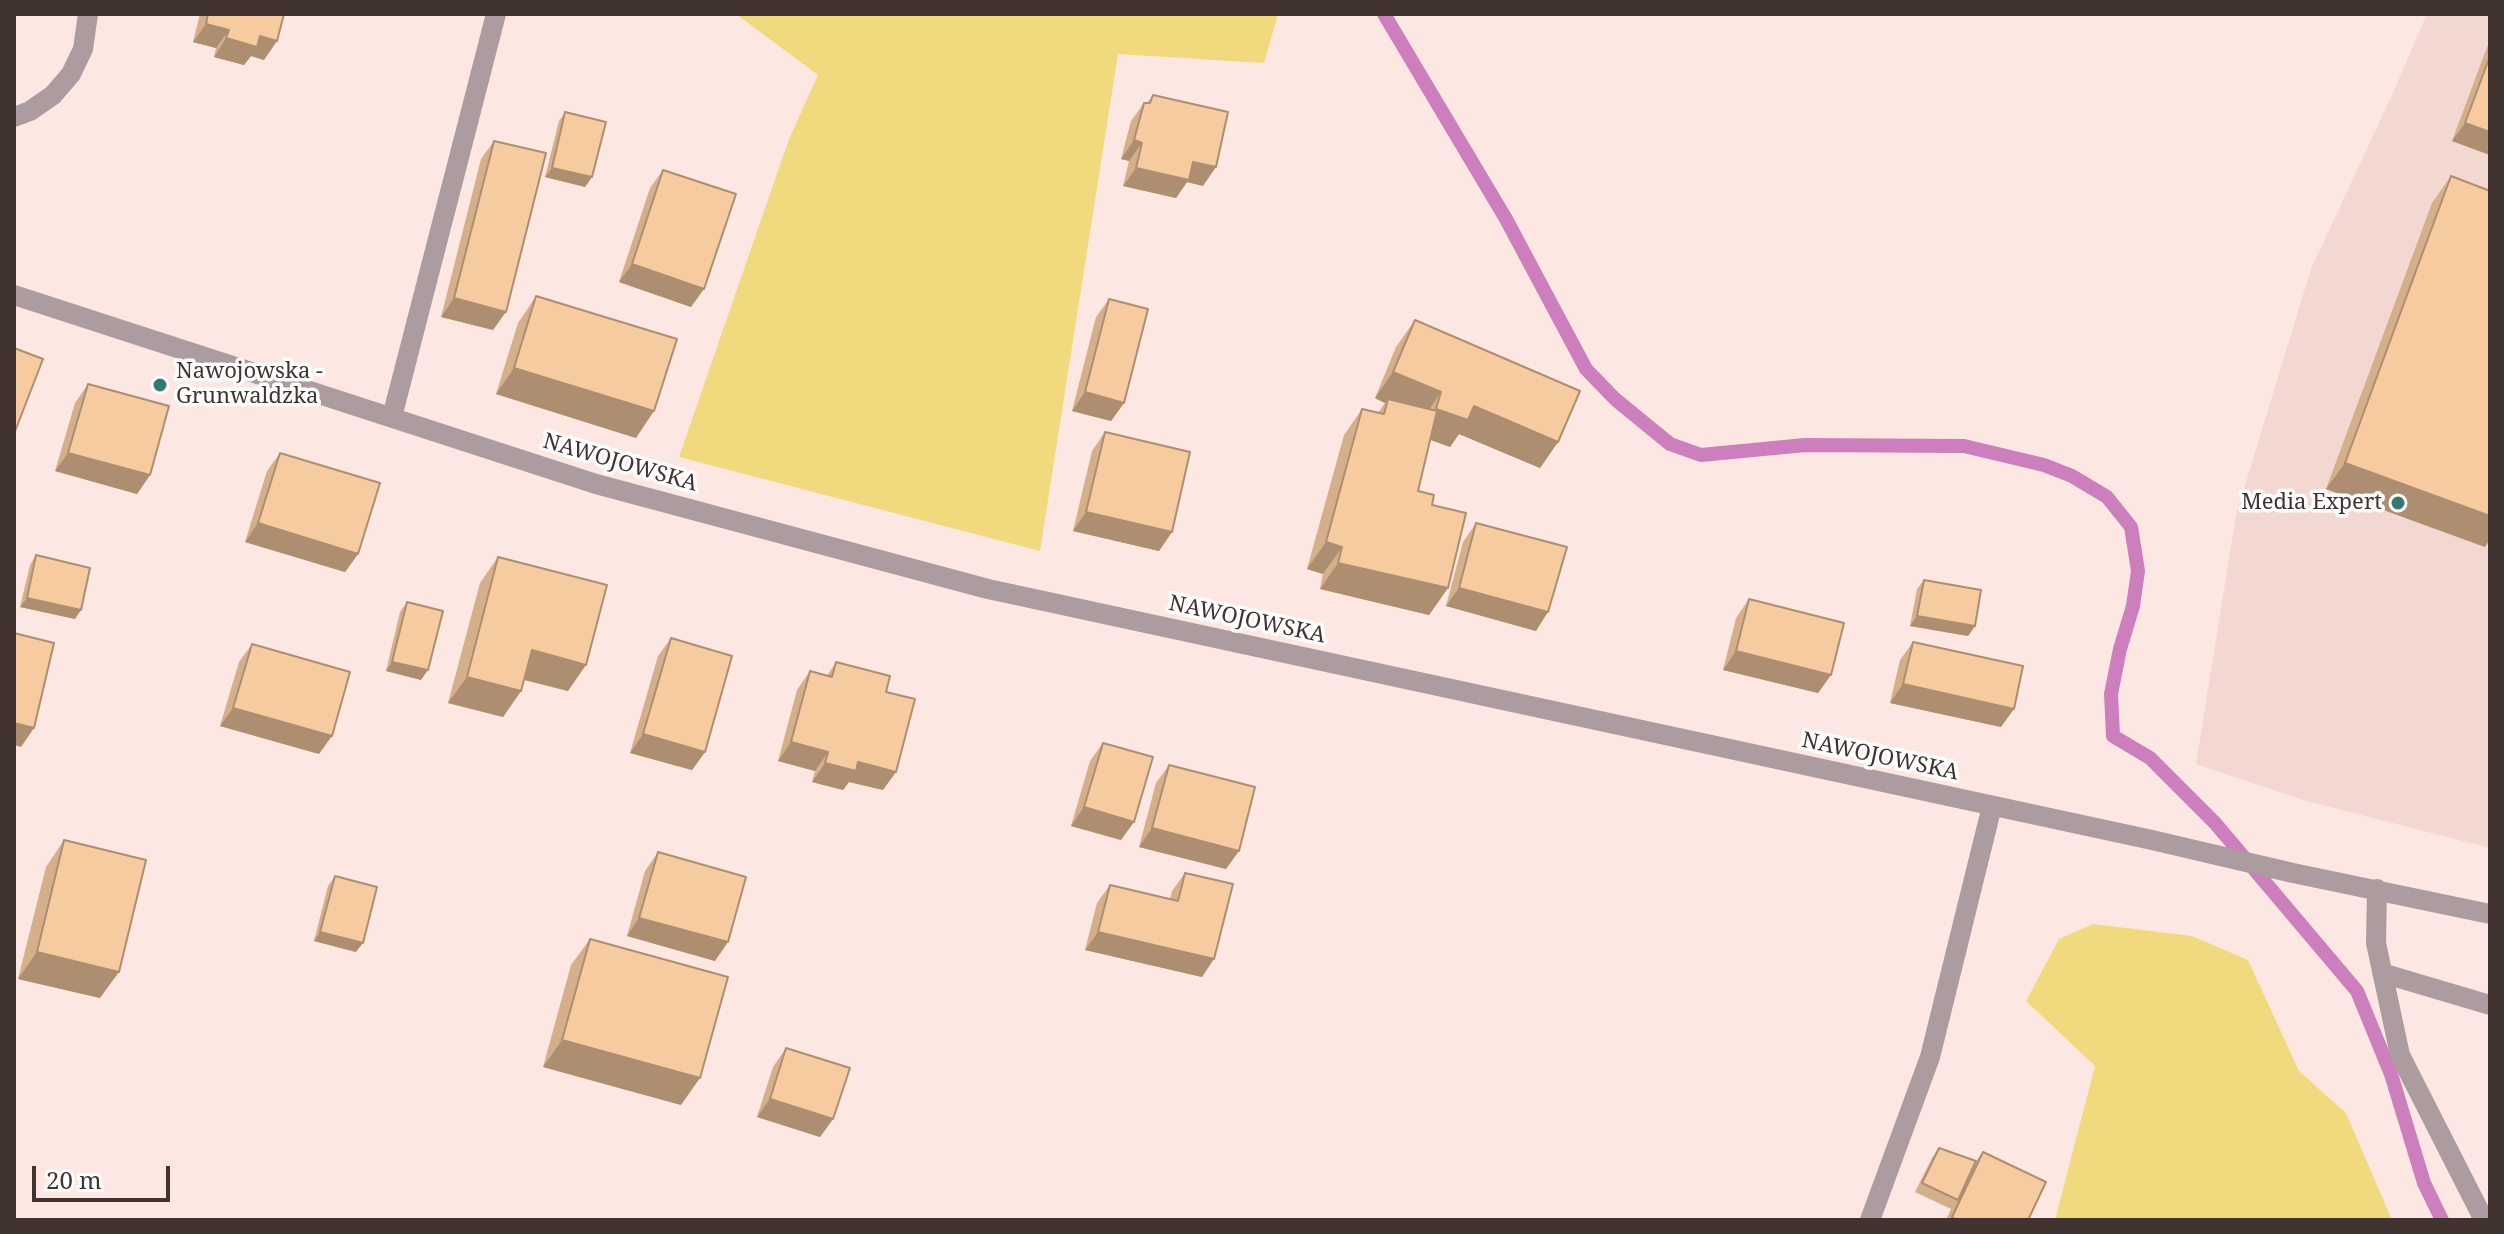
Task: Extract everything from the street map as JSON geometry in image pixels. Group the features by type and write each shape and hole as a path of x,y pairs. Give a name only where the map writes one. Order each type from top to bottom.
{"street":[{"path":"14,117 30,111 53,95 71,74 83,49 88,14"},
{"path":"392,417 496,14"},
{"name":"NAWOJOWSKA","path":"14,295 596,484 988,589 2490,914"},
{"path":"1870,1220 1930,1057 1992,806"},
{"path":"2377,889 2376,943 2400,1055 2484,1220"},
{"path":"2382,973 2490,1005"}],"shaded area":[{"path":"736,14 1278,14 1264,63 1118,54 1040,551 679,457 789,139 818,75"},
{"path":"2427,14 2490,14 2490,848 2303,800 2196,764 2236,515 2311,269"},
{"path":"2093,924 2192,936 2248,960 2299,1071 2346,1113 2392,1220 2055,1220 2095,1066 2026,1001 2059,939"}],"building":[{"path":"208,14 284,14 277,41 260,36 257,47 226,38 229,30 206,24"},
{"path":"2490,56 2490,132 2465,123"},
{"path":"1153,95 1228,112 1216,167 1193,162 1189,180 1136,168 1142,143 1134,140 1144,103 1150,103"},
{"path":"565,112 606,122 592,177 552,168"},
{"path":"494,141 546,153 506,312 454,298"},
{"path":"663,170 736,194 704,289 632,264"},
{"path":"2451,176 2490,191 2490,516 2345,463"},
{"path":"536,296 677,339 654,411 514,368"},
{"path":"1109,299 1148,309 1124,403 1085,392"},
{"path":"1415,320 1580,391 1558,442 1474,406 1468,420 1436,409 1441,392 1393,372"},
{"path":"14,348 43,359 14,434"},
{"path":"88,384 169,406 150,475 68,453"},
{"path":"1388,399 1437,411 1418,491 1434,495 1432,505 1466,513 1448,588 1338,563 1342,547 1326,542 1362,409 1384,414"},
{"path":"1105,432 1190,452 1172,532 1086,512"},
{"path":"280,453 380,483 358,554 258,523"},
{"path":"1476,523 1567,547 1548,612 1459,588"},
{"path":"36,555 90,568 81,610 27,598"},
{"path":"498,557 607,585 586,665 532,650 521,691 467,677"},
{"path":"1924,580 1981,590 1975,626 1917,616"},
{"path":"1749,599 1844,623 1831,675 1736,651"},
{"path":"407,602 443,611 428,670 392,662"},
{"path":"14,633 54,643 34,728 14,723"},
{"path":"671,638 732,656 705,752 643,734"},
{"path":"1913,642 2023,666 2014,709 1903,684"},
{"path":"252,644 350,672 332,736 233,708"},
{"path":"836,662 890,676 886,692 915,699 896,772 858,762 856,771 825,763 828,752 791,742 810,671 832,677"},
{"path":"1103,743 1153,757 1134,822 1084,807"},
{"path":"1169,765 1255,787 1239,851 1152,828"},
{"path":"64,840 146,860 119,972 37,952"},
{"path":"658,852 746,877 728,942 639,918"},
{"path":"1185,873 1233,884 1214,959 1098,932 1110,885 1178,901"},
{"path":"335,876 377,887 363,943 320,932"},
{"path":"590,939 728,977 700,1078 562,1040"},
{"path":"786,1048 850,1068 833,1119 770,1099"},
{"path":"1939,1148 1976,1161 1958,1200 1922,1183"},
{"path":"1983,1152 2046,1182 2028,1220 1957,1220 1952,1217"}],"waterway":[{"path":"1384,14 1506,219 1586,369 1615,399 1670,444 1701,455 1805,445 1964,446 2044,465 2072,476 2107,497 2131,527 2138,571 2133,606 2111,694 2113,736 2150,758 2215,823 2357,991 2391,1074 2424,1183 2442,1220"}],"place":[{"name":"Nawojowska - Grunwaldzka","path":"160,385"},
{"name":"Media Expert","path":"2398,503"}]}
